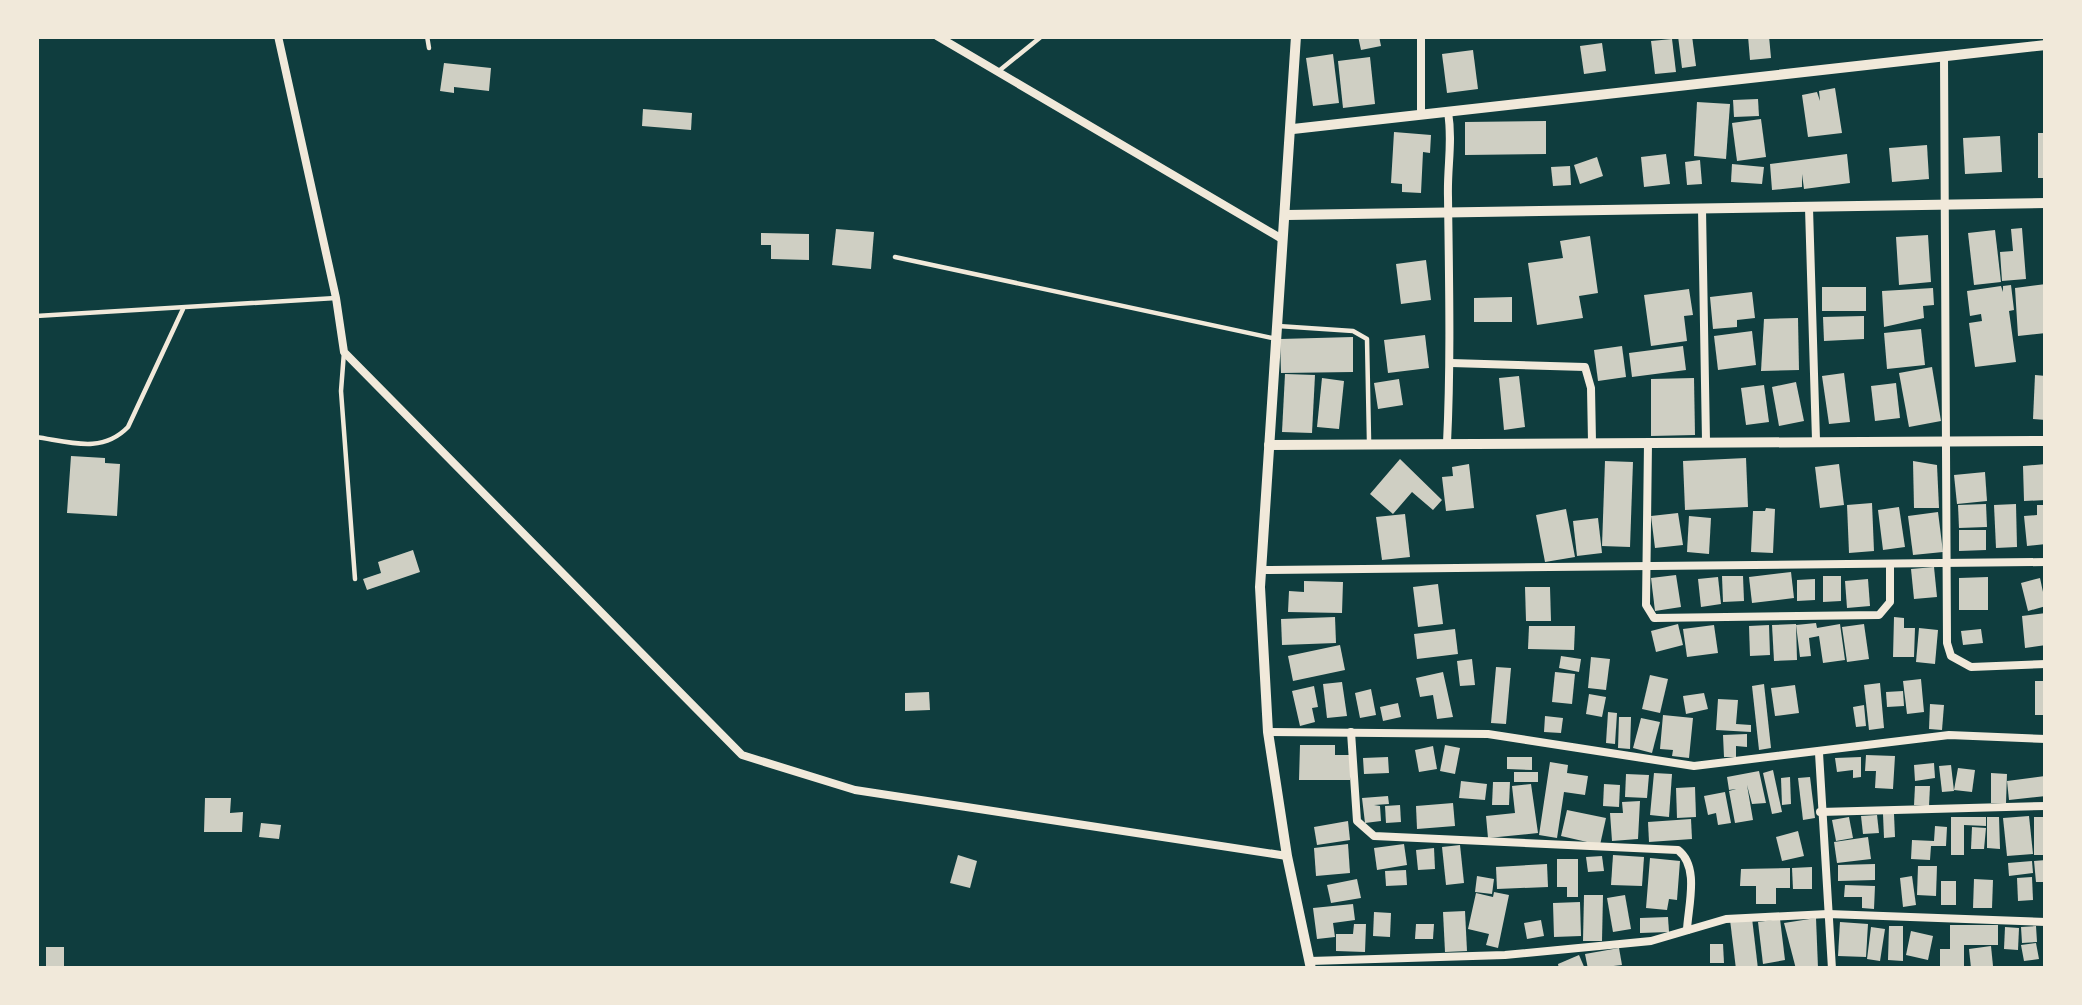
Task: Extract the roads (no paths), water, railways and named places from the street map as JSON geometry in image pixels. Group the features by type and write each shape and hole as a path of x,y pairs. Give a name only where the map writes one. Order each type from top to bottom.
{"street":[{"path":"278,36 337,298 344,352 742,755 855,790 1287,856"},
{"path":"937,36 1285,241"},
{"path":"1296,36 1261,570 1268,732 1310,965 1651,941 1726,919 1828,914 2046,922"},
{"path":"1421,36 1421,115"},
{"path":"1293,129 2046,45"},
{"path":"1944,57 1947,643 1951,656 1971,667 2046,664"},
{"path":"1447,443 1453,152 1448,112"},
{"path":"1287,215 2046,203"},
{"path":"1809,208 1816,440"},
{"path":"1702,209 1706,441"},
{"path":"1451,363 1585,367 1591,388 1592,442"},
{"path":"1269,445 2046,441"},
{"path":"1648,442 1648,613 1662,619 1879,615 1890,602 1890,565"},
{"path":"1261,570 2046,562"},
{"path":"1268,732 1488,734 1694,766 1949,735 2046,740"},
{"path":"1351,732 1358,821 1373,836 1678,850 1688,857 1691,868 1687,930"},
{"path":"1819,753 1832,969"},
{"path":"1820,812 2046,806"},
{"path":"1522,953 1522,969"}],"lane":[{"path":"427,36 430,48"},
{"path":"998,73 1042,36"},
{"path":"896,257 1278,332 1353,331 1366,339 1370,444"},
{"path":"36,316 337,298"},
{"path":"36,437 89,445 116,440 128,427 184,307"},
{"path":"344,352 340,391 355,579"}]}
